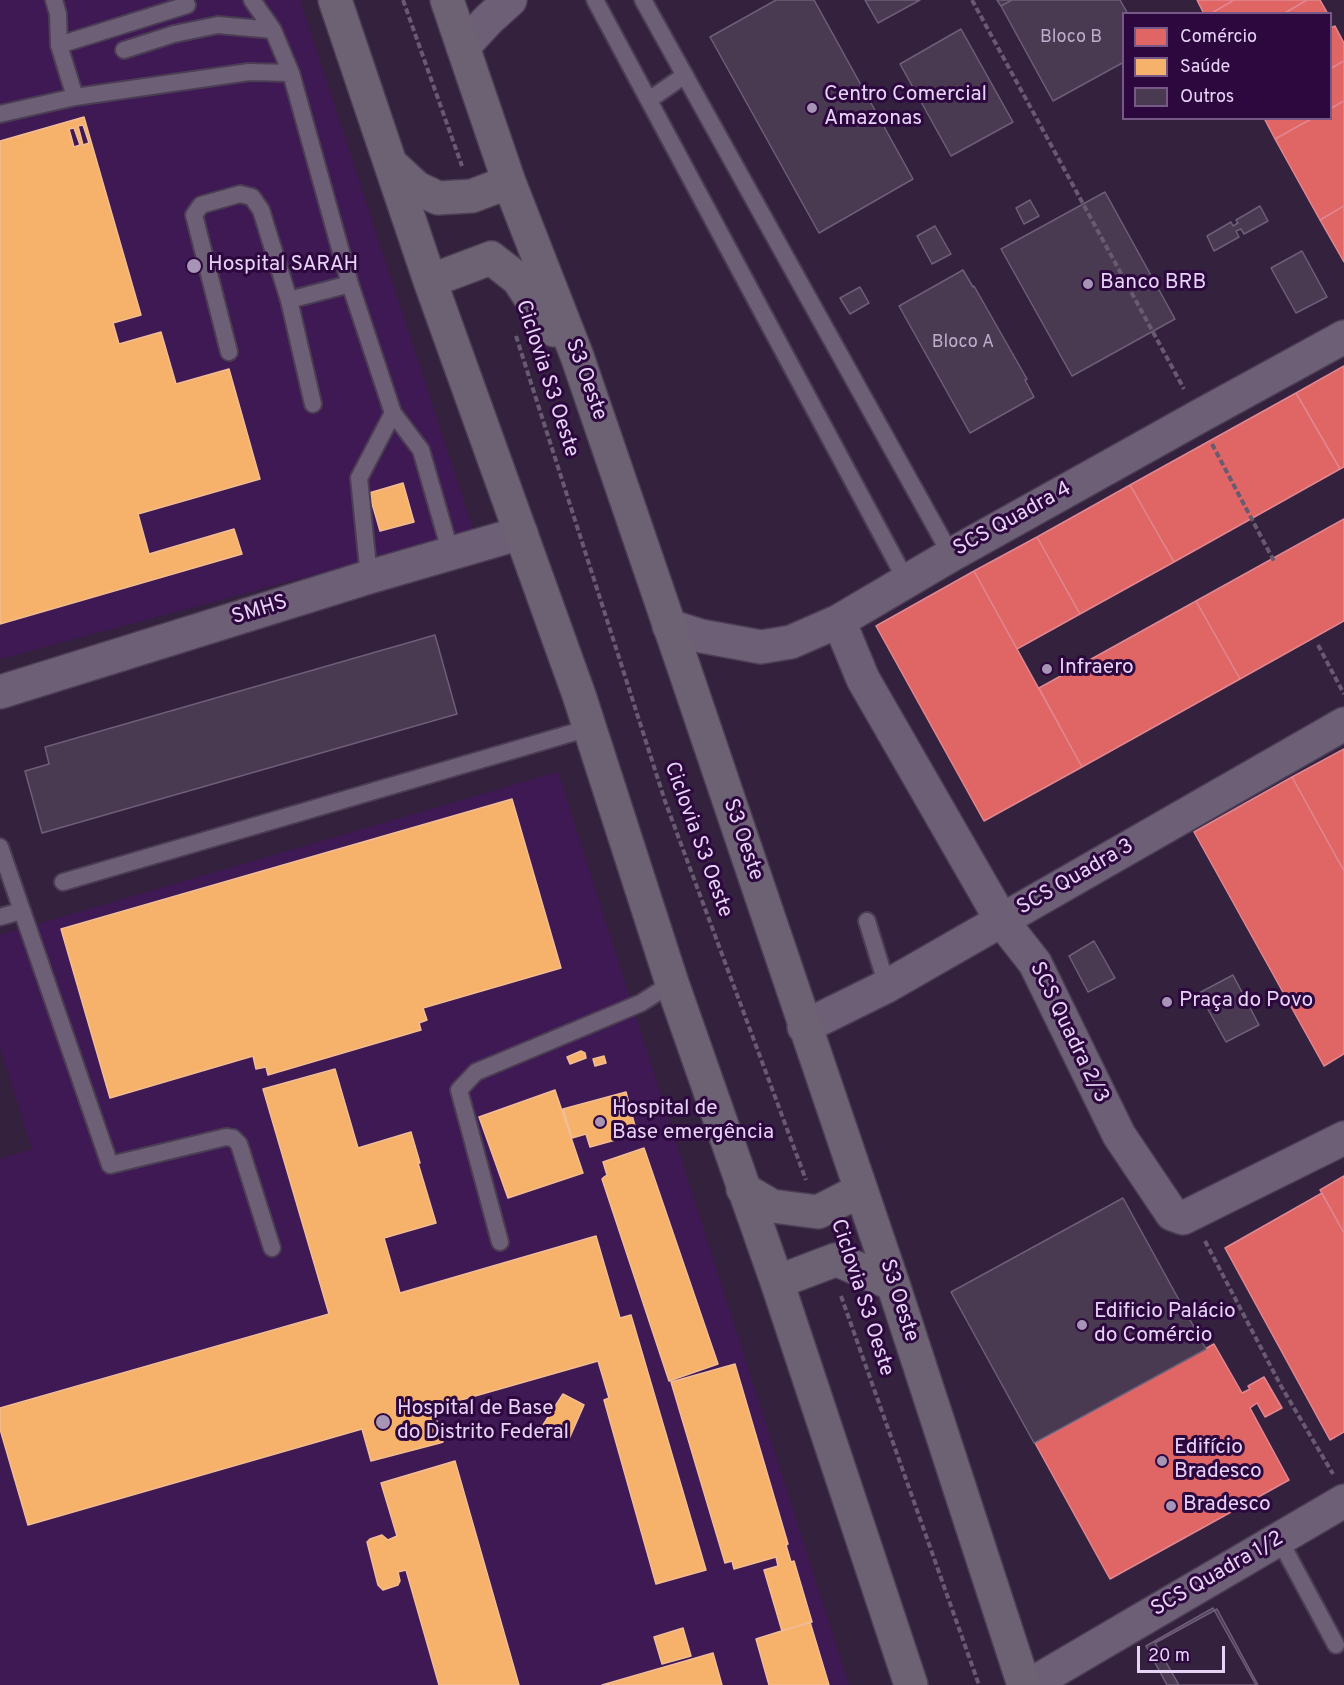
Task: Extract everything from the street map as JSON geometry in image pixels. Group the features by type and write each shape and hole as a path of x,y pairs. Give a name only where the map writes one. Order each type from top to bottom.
{"main road":[{"path":"335,0 430,281 579,695 672,983 777,1282 911,1685"},
{"name":"S3 Oeste","path":"447,0 509,182 577,356 893,1284 1024,1685"},
{"path":"391,164 417,188 438,198 472,196 509,182"},
{"path":"430,281 491,258 518,279 544,320 577,356"},
{"path":"743,1189 772,1206 818,1212 861,1190"},
{"path":"777,1282 829,1261 840,1261 893,1284"}],"street":[{"path":"463,47 510,0"},
{"name":"SCS Quadra 4","path":"669,626 701,636 761,647 791,642 839,621 951,555 1344,337"},
{"name":"SMHS","path":"0,692 521,532"},
{"name":"SCS Quadra 2/3","path":"839,621 863,679 1002,921 1035,963 1119,1136 1172,1215 1183,1218 1190,1214"},
{"name":"SCS Quadra 3","path":"804,1027 887,986 1344,724"},
{"path":"1190,1214 1344,1138"},
{"name":"SCS Quadra 1/2","path":"1030,1685 1279,1539 1341,1492"}],"lane":[{"path":"54,0 58,14 59,45 75,97"},
{"path":"252,0 273,30 291,73 350,284 393,413 421,450 451,554"},
{"path":"595,0 907,582"},
{"path":"643,0 951,555"},
{"path":"59,45 188,5"},
{"path":"124,50 174,34 218,25 273,30"},
{"path":"0,114 75,97 249,72 291,73"},
{"path":"649,100 685,75"},
{"path":"229,352 195,215 201,205 240,194 252,197 261,210 289,300 313,404"},
{"path":"289,300 350,284"},
{"path":"369,577 358,478 393,413"},
{"path":"63,882 589,728"},
{"path":"0,848 110,1165 226,1137 233,1138 239,1144 272,1248"},
{"path":"0,917 21,911"},
{"path":"867,921 887,986"},
{"path":"500,1242 459,1090 476,1071 641,1003 672,983"},
{"path":"1279,1539 1336,1645"}],"path":[{"path":"403,0 472,196"},
{"path":"972,0 1169,360 1275,563"},
{"name":"Ciclovia S3 Oeste","path":"513,327 665,801 818,1212"},
{"path":"1317,645 1344,695"},
{"path":"1190,1214 1281,1386 1341,1492"},
{"name":"Ciclovia S3 Oeste","path":"829,1261 979,1685"}],"shaded area":[{"name":"Hospital SARAH","path":"0,0 300,0 474,532 0,659"},
{"name":"Hospital de Base do Distrito Federal","path":"558,772 849,1685 0,1685 0,1159 32,1149 0,1048 0,935"}],"building: Comércio":[{"path":"1197,0 1234,0 1213,12 1203,12"},
{"path":"1234,0 1307,0 1286,12 1213,12"},
{"path":"1307,0 1320,0 1327,12 1286,12"},
{"path":"1335,26 1344,43 1344,61 1332,68 1332,27"},
{"path":"1344,61 1344,101 1332,108 1332,68"},
{"path":"1344,101 1344,206 1320,220 1275,139 1309,120 1332,120 1332,108"},
{"path":"1265,120 1309,120 1275,139"},
{"path":"1344,206 1344,262 1320,220"},
{"path":"1344,366 1344,467 1340,469 1296,393"},
{"path":"1296,393 1340,469 1174,562 1130,485"},
{"path":"1130,485 1174,562 1080,614 1037,537"},
{"path":"1344,519 1344,621 1240,679 1196,601"},
{"path":"1037,537 1080,614 1017,649 974,571"},
{"path":"974,571 1082,767 984,821 876,626"},
{"path":"1196,601 1240,679 1082,767 1039,688"},
{"path":"1344,749 1344,871 1292,777"},
{"path":"1292,777 1344,871 1344,1054 1324,1066 1194,832"},
{"path":"1344,1176 1344,1233 1320,1190"},
{"path":"1322,1193 1344,1233 1344,1432 1330,1440 1225,1248"},
{"name":"Edifício Bradesco","path":"1214,1344 1242,1393 1250,1389 1248,1386 1264,1377 1282,1408 1265,1417 1257,1403 1250,1408 1289,1480 1110,1579 1035,1443"}],"building: Saúde":[{"path":"84,117 141,315 113,323 119,344 161,332 176,384 229,369 260,479 138,514 149,554 234,529 242,554 0,624 0,141","holes":["83,125 89,143 83,145 78,126","74,128 80,145 74,147 69,129"]},
{"path":"403,483 414,522 380,531 369,493"},
{"path":"512,799 561,968 423,1008 427,1020 419,1023 421,1030 268,1075 266,1067 256,1069 253,1056 110,1098 61,929"},
{"path":"581,1051 585,1053 586,1058 570,1064 567,1057"},
{"path":"604,1056 606,1063 595,1066 593,1059"},
{"path":"335,1069 358,1148 411,1132 420,1163 418,1163 436,1223 384,1238 400,1293 596,1236 620,1318 631,1315 706,1570 656,1584 604,1400 609,1398 598,1361 433,1408 443,1442 440,1443 371,1461 362,1429 28,1525 0,1429 0,1408 329,1314 263,1089"},
{"path":"555,1090 583,1173 508,1198 479,1117"},
{"name":"Hospital de Base emergência","path":"626,1092 637,1134 590,1147 586,1134 572,1138 563,1109"},
{"path":"644,1148 718,1364 669,1381 602,1179 607,1175 603,1162"},
{"path":"735,1364 788,1544 786,1545 791,1562 794,1561 812,1622 782,1631 764,1570 778,1566 776,1557 734,1569 732,1561 725,1563 671,1382"},
{"path":"563,1394 584,1405 569,1439 543,1425"},
{"path":"455,1461 519,1685 439,1685 406,1570 398,1572 400,1581 398,1585 383,1590 378,1585 367,1542 382,1535 388,1540 397,1536 381,1483"},
{"path":"810,1622 829,1685 769,1685 756,1639"},
{"path":"683,1628 691,1656 662,1664 654,1637"},
{"path":"713,1653 722,1685 602,1685"}],"building: Outros":[{"name":"Centro Comercial Amazonas","path":"776,0 814,0 913,179 819,233 710,37"},
{"path":"865,0 920,0 878,23"},
{"path":"997,0 1012,0 1001,6"},
{"path":"1012,0 1120,0 1127,12 1122,12 1122,63 1053,101 1001,6"},
{"path":"961,29 1013,122 951,156 900,64"},
{"name":"Banco BRB","path":"1105,192 1175,319 1072,376 1001,249"},
{"path":"1030,200 1039,216 1024,224 1016,208"},
{"path":"1260,206 1268,221 1244,234 1241,229 1236,231 1239,237 1214,251 1207,236 1231,222 1233,226 1238,223 1236,220"},
{"path":"935,226 951,254 932,264 917,236"},
{"path":"1302,251 1327,297 1296,313 1271,268"},
{"path":"963,270 1027,379 1025,380 1034,397 970,433 899,306"},
{"path":"860,287 869,303 850,314 840,298"},
{"path":"435,635 457,714 42,833 25,771 49,764 45,747"},
{"path":"1094,941 1115,978 1088,992 1069,956"},
{"path":"1233,975 1259,1025 1226,1042 1199,993"},
{"name":"Edificio Palácio do Comércio","path":"1123,1198 1206,1349 1034,1443 951,1292"},
{"path":"1213,1608 1256,1685 1167,1685 1146,1646"},
{"path":"1217,1609 1258,1685 1179,1685 1155,1643"}],"place":[{"name":"Centro Comercial Amazonas","path":"812,108"},
{"name":"Hospital SARAH","path":"194,266"},
{"name":"Banco BRB","path":"1088,284"},
{"name":"Infraero","path":"1047,669"},
{"name":"Praça do Povo","path":"1167,1002"},
{"name":"Hospital de Base emergência","path":"600,1122"},
{"name":"Edificio Palácio do Comércio","path":"1082,1325"},
{"name":"Hospital de Base do Distrito Federal","path":"383,1422"},
{"name":"Edifício Bradesco","path":"1162,1461"},
{"name":"Bradesco","path":"1171,1506"}]}
